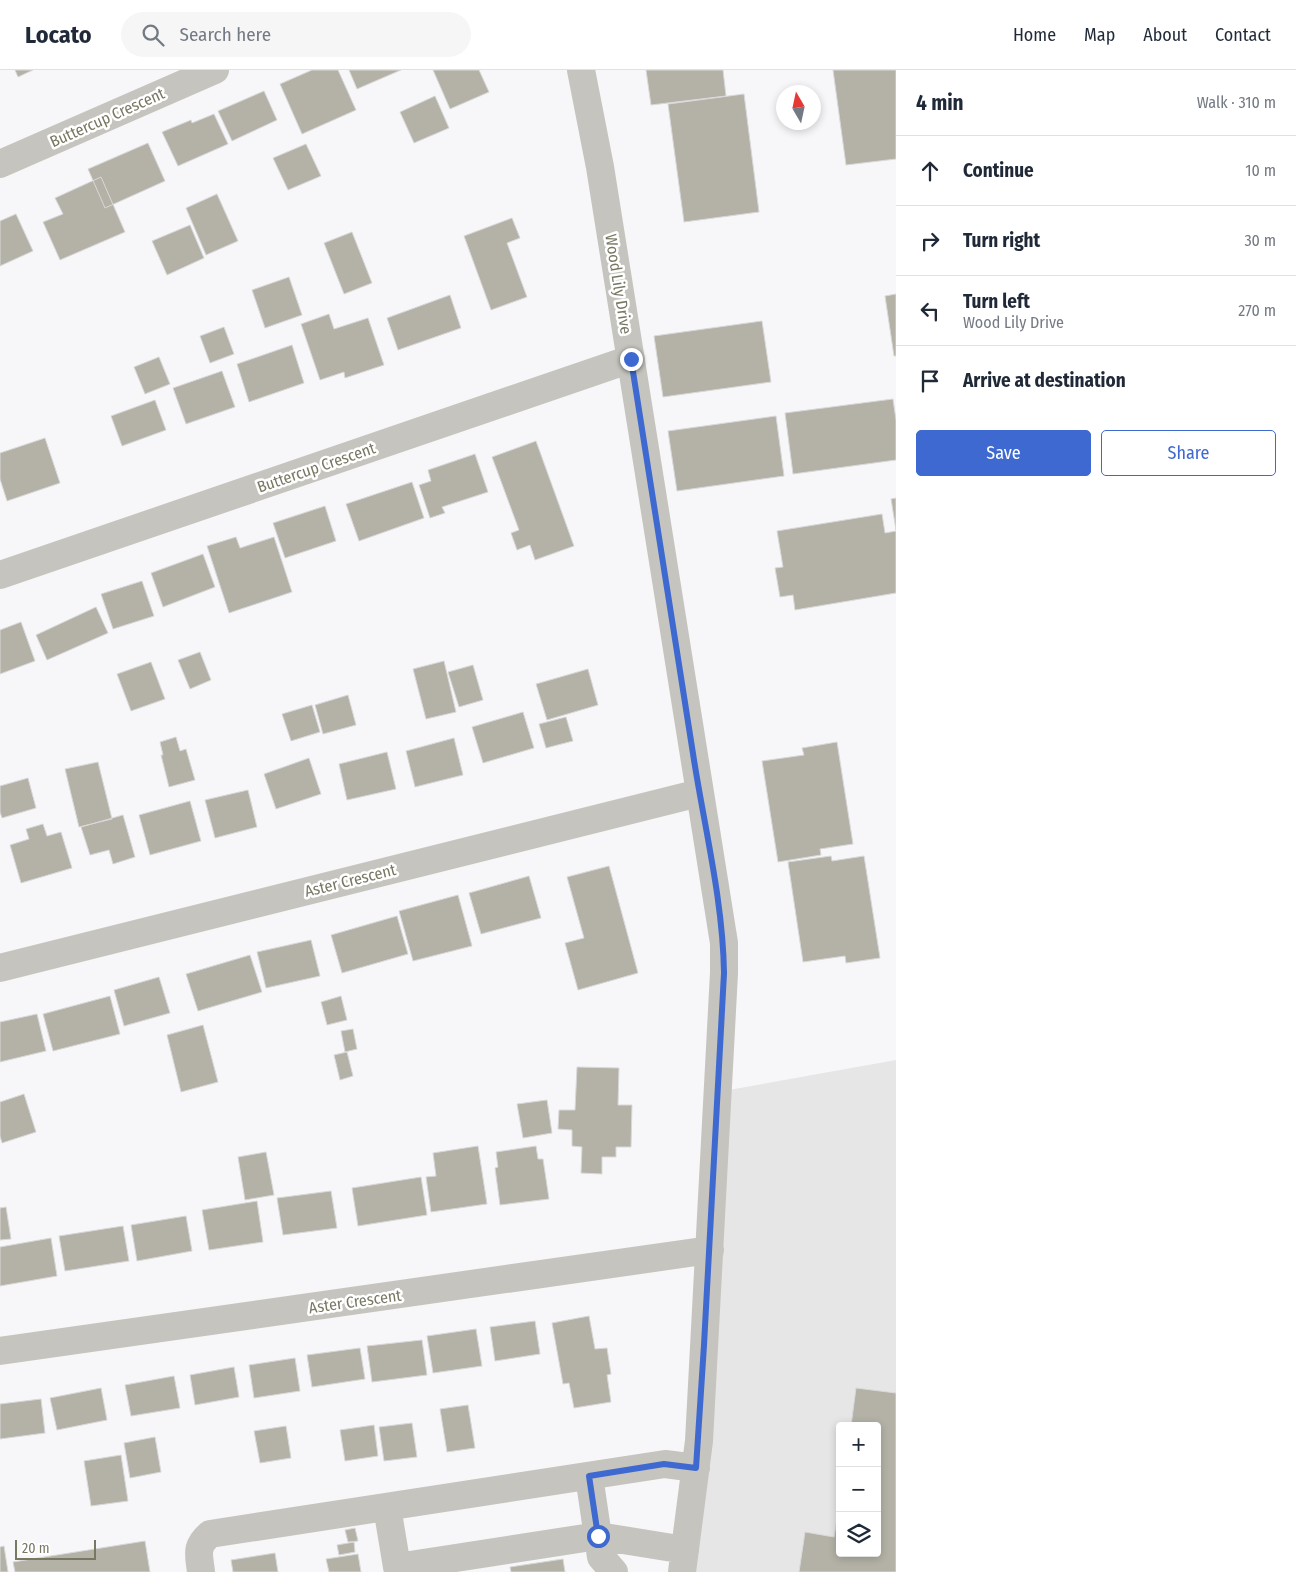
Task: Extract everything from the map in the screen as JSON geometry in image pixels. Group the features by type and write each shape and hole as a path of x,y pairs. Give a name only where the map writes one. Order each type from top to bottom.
{"street":[{"name":"Buttercup Crescent","path":"0,164 215,70"},
{"name":"Wood Lily Drive","path":"581,70 600,167 724,943 710,1250 699,1431 684,1561"},
{"name":"Buttercup Crescent","path":"0,575 631,359"},
{"name":"Aster Crescent","path":"0,968 699,793"},
{"name":"Aster Crescent","path":"0,1351 710,1250"},
{"path":"201,1572 198,1550 210,1534 664,1464 696,1468"},
{"path":"589,1476 602,1559"},
{"path":"387,1507 396,1570 602,1559 684,1561"}],"shaded area":[{"path":"896,1060 896,1572 684,1572 718,1092"}],"building":[{"path":"15,70 33,70 18,77"},
{"path":"312,70 338,70 356,110 302,134 280,84"},
{"path":"349,70 401,70 357,89"},
{"path":"433,70 479,70 489,92 450,109"},
{"path":"646,70 723,70 726,96 651,105"},
{"path":"833,70 896,70 896,159 846,165"},
{"path":"264,91 277,120 232,141 218,111"},
{"path":"744,94 759,212 684,222 668,104"},
{"path":"435,96 449,128 414,143 400,112"},
{"path":"214,114 228,144 178,166 162,132 191,120 192,123"},
{"path":"148,143 165,181 105,208 88,169"},
{"path":"306,144 321,176 288,190 273,158"},
{"path":"101,177 125,232 60,260 43,222 63,214 55,198"},
{"path":"217,194 238,241 206,255 186,208"},
{"path":"16,214 33,251 0,266 0,221"},
{"path":"512,218 520,238 507,243 527,297 491,310 464,236"},
{"path":"190,225 204,258 167,275 152,241"},
{"path":"352,232 372,283 344,294 324,243"},
{"path":"289,277 302,315 265,328 252,290"},
{"path":"896,294 896,356 894,356 885,296"},
{"path":"450,295 461,328 398,350 387,318"},
{"path":"329,314 334,329 368,318 384,365 345,378 344,372 320,380 301,324"},
{"path":"762,321 771,382 663,397 654,336"},
{"path":"224,327 234,354 210,363 200,336"},
{"path":"292,345 304,383 249,402 237,364"},
{"path":"159,357 170,384 145,394 134,367"},
{"path":"222,371 235,407 186,424 173,388"},
{"path":"893,399 896,420 896,460 793,474 785,413"},
{"path":"155,400 166,430 122,446 111,416"},
{"path":"776,416 784,476 677,491 668,431"},
{"path":"45,438 60,483 7,501 0,479 0,453"},
{"path":"536,441 574,546 535,560 530,545 517,550 511,533 519,530 492,457"},
{"path":"475,454 488,492 442,507 445,513 430,518 419,485 431,481 428,470"},
{"path":"412,482 424,518 359,541 346,504"},
{"path":"896,498 896,530 891,499"},
{"path":"325,506 336,541 285,558 273,523"},
{"path":"882,514 885,533 896,531 896,593 795,610 793,595 780,597 775,568 783,567 777,531"},
{"path":"236,537 240,548 274,537 292,592 229,613 207,546"},
{"path":"203,554 215,587 163,607 151,573"},
{"path":"142,581 154,616 113,629 101,594"},
{"path":"96,607 108,633 47,660 36,635"},
{"path":"21,622 35,661 0,674 0,630"},
{"path":"200,652 211,680 190,689 178,660"},
{"path":"444,661 456,712 426,719 413,669"},
{"path":"151,662 165,699 131,711 117,674"},
{"path":"473,665 483,700 459,707 448,672"},
{"path":"588,669 598,705 547,720 536,684"},
{"path":"348,695 356,725 323,734 315,705"},
{"path":"312,705 320,732 291,741 282,714"},
{"path":"523,712 534,748 483,763 472,727"},
{"path":"566,717 573,741 546,748 539,724"},
{"path":"176,737 180,751 186,749 195,780 169,787 161,755 163,755 160,742"},
{"path":"454,738 463,775 415,787 406,751"},
{"path":"837,742 853,844 820,849 821,855 778,862 762,761 804,755 802,748"},
{"path":"387,752 396,789 347,800 339,764"},
{"path":"309,758 321,794 276,809 264,774"},
{"path":"98,762 112,819 79,827 65,769"},
{"path":"28,778 36,808 2,818 0,812 0,786"},
{"path":"248,790 257,827 215,838 205,800"},
{"path":"190,801 201,841 150,855 139,815"},
{"path":"123,815 135,857 113,864 109,850 90,855 81,827"},
{"path":"43,824 47,836 61,832 72,868 21,883 10,845 29,839 26,829"},
{"path":"831,856 832,861 864,856 880,958 846,963 845,956 803,962 788,862"},
{"path":"609,866 638,973 578,990 565,943 584,938 567,877"},
{"path":"529,876 541,918 481,934 469,893"},
{"path":"458,895 472,946 413,961 399,911"},
{"path":"397,916 408,954 342,973 331,935"},
{"path":"311,940 320,976 266,988 257,952"},
{"path":"250,955 262,992 198,1011 186,974"},
{"path":"159,977 170,1013 124,1026 114,990"},
{"path":"110,996 120,1034 53,1051 43,1014"},
{"path":"341,996 347,1020 327,1025 321,1002"},
{"path":"37,1014 46,1051 0,1062 0,1022"},
{"path":"203,1025 218,1082 181,1092 167,1035"},
{"path":"353,1029 357,1049 345,1052 341,1031"},
{"path":"347,1052 353,1076 340,1080 334,1055"},
{"path":"577,1067 619,1068 618,1105 632,1105 631,1147 616,1147 616,1157 602,1157 602,1174 581,1173 582,1147 572,1146 572,1130 558,1129 559,1110 575,1110"},
{"path":"24,1094 36,1132 2,1143 0,1136 0,1102"},
{"path":"547,1100 552,1133 523,1138 517,1104"},
{"path":"478,1146 487,1204 431,1212 426,1177 436,1176 433,1153"},
{"path":"536,1146 538,1159 543,1159 549,1199 500,1205 495,1168 498,1167 496,1152"},
{"path":"266,1152 274,1195 245,1200 238,1157"},
{"path":"421,1177 427,1215 358,1226 352,1188"},
{"path":"331,1191 337,1228 283,1235 277,1198"},
{"path":"257,1201 263,1242 209,1250 202,1210"},
{"path":"6,1207 11,1239 0,1240 0,1208"},
{"path":"186,1216 192,1251 137,1261 131,1225"},
{"path":"123,1226 129,1261 65,1271 59,1236"},
{"path":"51,1238 57,1276 0,1286 0,1247"},
{"path":"589,1316 595,1349 607,1348 611,1374 607,1375 611,1402 574,1408 569,1383 563,1384 552,1323"},
{"path":"535,1321 540,1354 495,1361 490,1327"},
{"path":"476,1329 482,1366 433,1373 427,1336"},
{"path":"422,1340 427,1375 372,1382 367,1346"},
{"path":"360,1348 365,1379 312,1387 307,1355"},
{"path":"295,1358 300,1391 254,1398 249,1365"},
{"path":"234,1367 239,1397 195,1405 190,1375"},
{"path":"174,1376 180,1408 131,1416 125,1385"},
{"path":"101,1388 107,1420 57,1430 50,1398"},
{"path":"856,1388 896,1393 896,1572 799,1572 805,1532 834,1537 836,1525 836,1557 881,1557 881,1422 852,1422"},
{"path":"41,1399 45,1433 0,1439 0,1404"},
{"path":"468,1405 475,1448 447,1452 440,1409"},
{"path":"412,1423 417,1457 384,1461 379,1427"},
{"path":"374,1425 378,1456 345,1461 340,1430"},
{"path":"286,1426 291,1458 260,1463 254,1431"},
{"path":"155,1437 161,1472 130,1478 124,1443"},
{"path":"121,1455 128,1501 91,1506 84,1461"},
{"path":"355,1528 358,1541 348,1542 345,1530"},
{"path":"145,1541 150,1572 15,1572 13,1562"},
{"path":"354,1542 355,1552 339,1555 337,1545"},
{"path":"4,1546 8,1572 0,1572 0,1547"},
{"path":"275,1553 278,1572 233,1572 231,1560"},
{"path":"358,1554 361,1572 329,1572 326,1559"},
{"path":"563,1559 565,1572 511,1572 510,1567"}],"route":[{"path":"598,1536 589,1476 664,1464 696,1468 724,973 724,943 720,914 699,793 631,359"}]}
